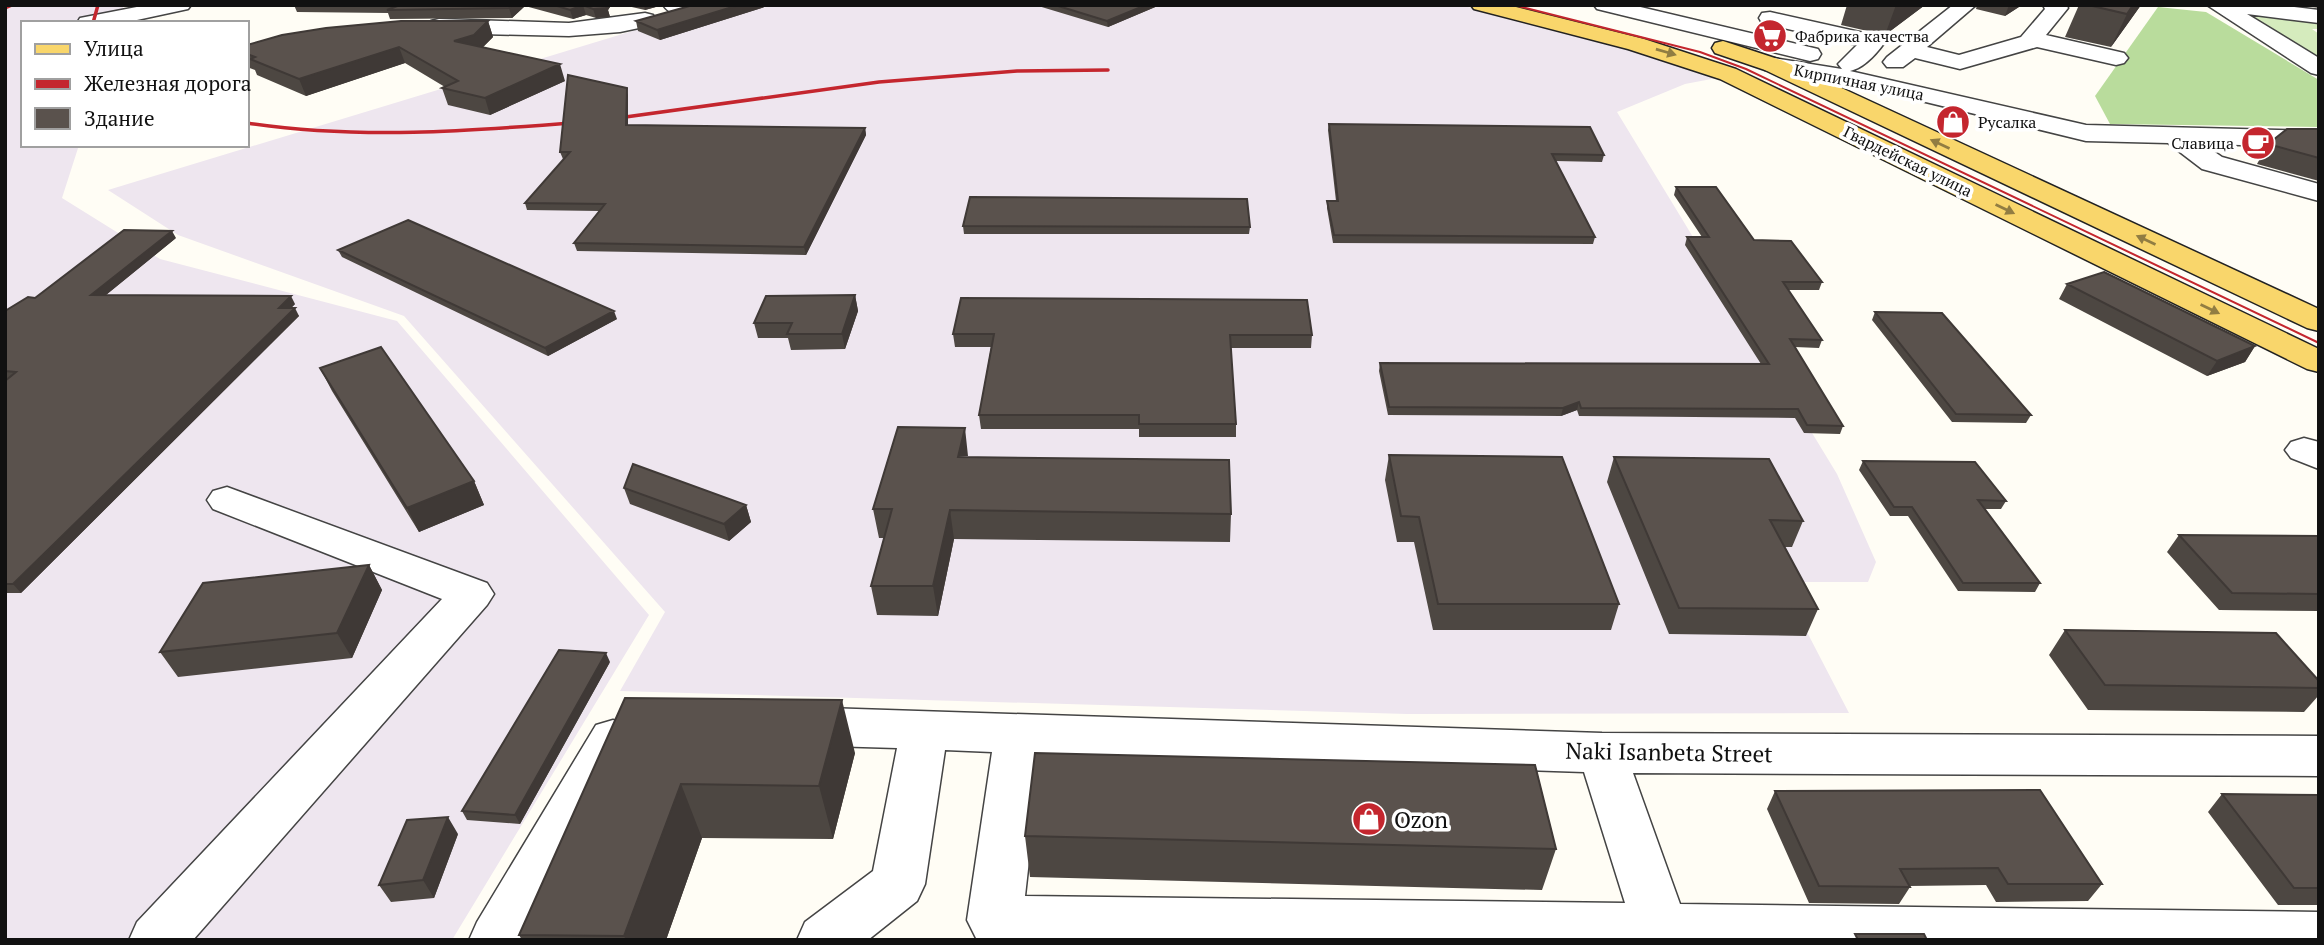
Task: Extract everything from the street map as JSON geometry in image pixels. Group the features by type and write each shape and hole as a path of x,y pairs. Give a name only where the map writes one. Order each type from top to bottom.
{"main road":[{"name":"Гвардейская улица","path":"1481,5 1636,44 1728,74 2319,362"},
{"name":"Гвардейская улица","path":"1556,5 1618,10 1773,65 2317,320"}],"street":[{"path":"98,21 181,5"},
{"path":"595,5 645,20"},
{"path":"1618,10 1855,74 1910,50 1966,5"},
{"path":"2032,39 2057,8 2053,5"},
{"path":"2217,5 2319,68"},
{"path":"2225,5 2268,8 2319,17"},
{"path":"423,26 611,29 685,7"},
{"path":"1754,15 1874,42 1855,74"},
{"path":"1910,50 1959,62 2032,39 2116,58"},
{"name":"Кирпичная улица","path":"1773,65 1855,74 2086,133 2319,139"},
{"path":"2174,135 2212,163 2319,193"},
{"path":"158,940 472,594 227,500"},
{"path":"497,940 624,720 651,721"},
{"name":"Naki Isanbeta Street","path":"746,724 1602,753 2319,756"},
{"path":"825,940 898,884 924,731"},
{"path":"1019,732 993,930 2319,937"},
{"path":"1602,753 1663,935"}],"shaded area":[{"path":"5,5 124,5 119,21 21,21 21,147 78,147 62,198 160,259 397,321 649,615 452,940 5,940"},
{"path":"718,5 1460,5 1683,62 1722,77 1685,84 1617,112 1837,474 1876,562 1868,582 1781,582 1849,713 1407,714 620,691 665,612 404,316 178,235 108,190"}],"green space":[{"path":"2158,7 2206,12 2319,80 2319,127 2110,124 2095,96"},
{"path":"2230,7 2319,18 2319,29 2312,29 2319,34 2319,60"}],"building":[{"path":"400,5 513,5 509,8 387,10"},
{"path":"554,5 583,5 570,10"},
{"path":"583,5 605,5 607,8 593,9"},
{"path":"693,5 739,5 657,30 636,21"},
{"path":"1055,5 1146,5 1107,21"},
{"path":"2088,5 2133,5 2127,14"},
{"path":"401,21 488,21 474,35 454,41 560,64 485,98 442,88 458,81 399,47 299,79 250,59 255,57 248,54 248,45 282,35"},
{"path":"568,75 627,88 626,125 865,128 804,247 574,243 605,204 525,203 570,152 560,152"},
{"path":"1329,124 1590,127 1604,155 1552,154 1595,237 1334,235 1327,201 1338,201"},
{"path":"2287,129 2319,129 2319,158 2268,144"},
{"path":"1676,187 1716,187 1754,240 1791,241 1822,282 1783,282 1822,340 1790,339 1843,426 1807,425 1798,409 1581,408 1579,402 1563,408 1389,407 1380,363 1769,364 1687,237 1709,237"},
{"path":"970,197 1247,199 1250,227 963,226"},
{"path":"408,220 614,311 545,348 338,250"},
{"path":"124,230 172,231 91,295 291,296 279,308 295,308 13,584 5,584 5,381 16,372 5,371 5,311 28,297 35,298"},
{"path":"2104,272 2255,346 2217,361 2067,284"},
{"path":"855,295 842,334 787,334 792,323 754,323 766,296"},
{"path":"961,298 1307,300 1312,335 1230,335 1236,424 1139,424 1139,415 979,415 994,334 953,334"},
{"path":"1875,312 1942,313 2031,415 1956,414"},
{"path":"381,347 474,481 407,508 320,368"},
{"path":"898,427 965,428 958,457 1229,460 1231,514 950,510 933,586 871,586 892,509 873,509"},
{"path":"1389,455 1562,457 1619,604 1438,604 1419,517 1401,516"},
{"path":"1614,457 1769,459 1803,521 1770,520 1818,609 1679,608"},
{"path":"1863,461 1975,462 2006,501 1978,500 2040,583 1963,583 1912,507 1894,507"},
{"path":"633,464 746,505 724,524 624,488"},
{"path":"2179,535 2319,536 2319,594 2232,593"},
{"path":"369,565 337,633 160,652 203,583"},
{"path":"2065,630 2276,633 2319,681 2319,688 2105,685"},
{"path":"559,650 606,653 515,815 462,811"},
{"path":"625,698 842,700 819,786 681,784 624,936 519,935"},
{"path":"1035,753 1535,765 1556,849 1025,836"},
{"path":"2040,790 2102,884 2008,884 1998,868 1900,869 1910,887 1819,886 1775,791"},
{"path":"2222,794 2319,795 2319,888 2294,888"},
{"path":"448,817 423,880 379,885 407,820"},
{"path":"1855,934 1924,934 1927,940 1858,940"}],"tram line":[{"path":"1514,5 1700,52 1746,69 2319,343"}],"railway":[{"path":"5,8 12,5"},
{"path":"94,21 98,5"},
{"path":"611,119 879,82 1017,71 1108,70"},
{"path":"248,123 373,133 457,131 583,122"}],"place":[{"name":"Фабрика качества","path":"1770,36"},
{"name":"Русалка","path":"1953,122"},
{"name":"Славица","path":"2258,143"},
{"name":"Ozon","path":"1369,819"}]}
